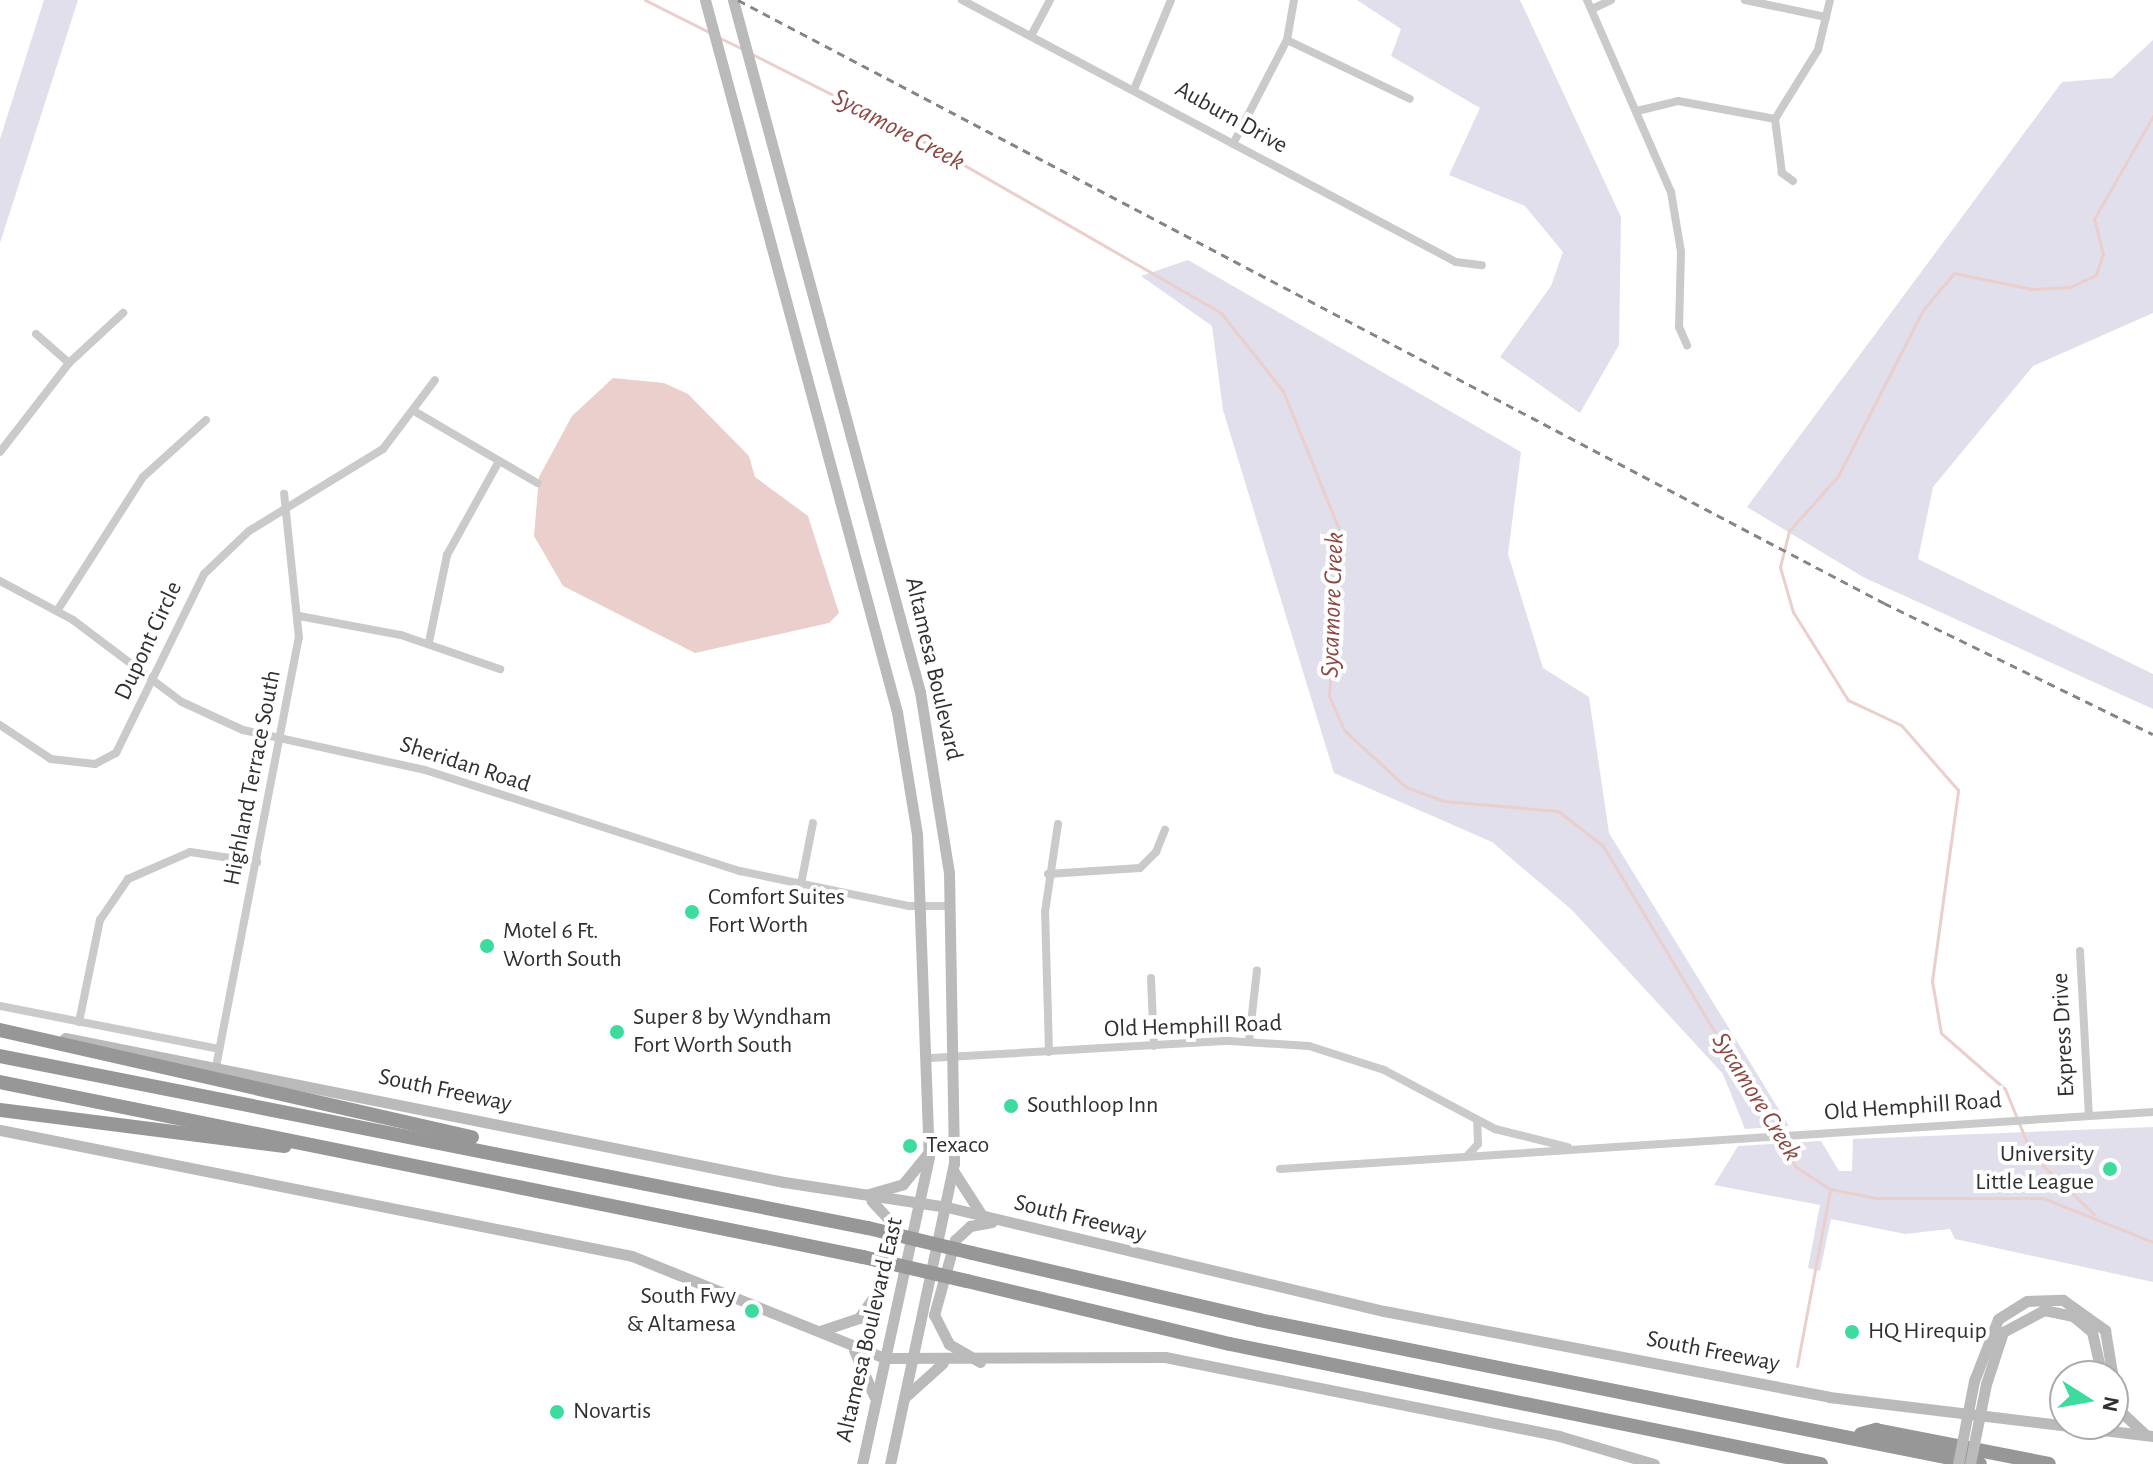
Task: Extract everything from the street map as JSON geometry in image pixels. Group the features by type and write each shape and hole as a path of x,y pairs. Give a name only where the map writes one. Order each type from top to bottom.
{"highway":[{"path":"0,1028 591,1160 606,1172"},
{"name":"South Freeway","path":"0,1056 606,1172 868,1228 1259,1320 1856,1436 1980,1464"},
{"path":"0,1082 435,1166 863,1257 1230,1344 1821,1464"},
{"path":"0,1110 435,1166"},
{"path":"1856,1436 1876,1430 2049,1464"}],"main road":[{"name":"Altamesa Boulevard","path":"705,0 897,712 924,906 930,1058 929,1151 922,1206"},
{"name":"Altamesa Boulevard","path":"733,0 920,692 951,906 957,1057 953,1169 911,1362"},
{"name":"South Freeway","path":"0,1028 216,1067 860,1196 947,1207 1008,1224 1384,1311 1829,1397 2035,1426 2151,1436"},
{"path":"0,1130 632,1256 820,1331 854,1349 885,1358 911,1362 981,1363 1085,1353 1165,1357 1559,1436 1654,1464"},
{"path":"860,1196 903,1184 929,1151"},
{"path":"953,1169 965,1198 984,1217"},
{"path":"820,1331 859,1318 881,1287 893,1219 860,1196"},
{"name":"Altamesa Boulevard East","path":"862,1464 922,1206"},
{"path":"981,1363 940,1335 935,1305 961,1232 1008,1224"},
{"path":"1958,1464 1998,1319 2027,1301 2063,1300 2105,1330 2118,1409 2151,1436"},
{"path":"1970,1464 1980,1383 1999,1337 2038,1310 2066,1313 2087,1326 2102,1352 2102,1360"},
{"path":"854,1349 875,1400"},
{"name":"Altamesa Boulevard East","path":"890,1464 911,1362"},
{"path":"904,1398 943,1363"},
{"path":"2035,1426 2049,1423"}],"street":[{"name":"Auburn Drive","path":"962,0 1135,87 1233,144 1456,262 1482,265"},
{"path":"1032,34 1050,0"},
{"path":"1135,87 1171,0"},
{"path":"1233,144 1287,40 1294,0"},
{"path":"1587,0 1637,111 1677,218 1679,327 1687,345"},
{"path":"1592,9 1611,0"},
{"path":"1745,0 1826,17"},
{"path":"1793,181 1782,173 1775,119 1818,50 1830,0"},
{"path":"1287,40 1410,99"},
{"path":"1637,111 1678,101 1775,119"},
{"path":"0,452 69,363 123,313"},
{"path":"36,334 69,363"},
{"name":"Dupont Circle","path":"0,725 51,759 95,764 124,742 204,574 249,531 373,457 414,411 435,380"},
{"path":"414,411 537,483"},
{"path":"57,611 143,477 206,420"},
{"path":"429,642 447,555 499,461"},
{"name":"Highland Terrace South","path":"216,1067 282,737 299,616 284,494"},
{"name":"Sheridan Road","path":"0,581 57,611 152,680 214,719 425,770 584,825 801,884 924,906 951,906"},
{"path":"299,616 429,642 500,669"},
{"path":"801,884 813,823"},
{"path":"1049,1052 1048,874 1058,824"},
{"path":"1048,874 1140,868 1156,852 1165,830"},
{"path":"79,1022 100,920 128,879 190,852 257,862"},
{"name":"Express Drive","path":"2080,951 2089,1116"},
{"path":"1249,1041 1257,970"},
{"path":"1151,978 1154,1046"},
{"path":"0,1006 219,1049"},
{"name":"Old Hemphill Road","path":"930,1058 1249,1041 1346,1055 1477,1121 1581,1149"},
{"name":"Old Hemphill Road","path":"1280,1169 2153,1112"},
{"path":"1467,1156 1478,1144 1477,1121"}],"shaded area":[{"path":"44,0 78,0 0,243 0,139"},
{"path":"1357,0 1520,0 1621,217 1619,345 1580,413 1500,357 1551,286 1563,252 1525,206 1449,175 1480,108 1391,56 1401,29"},
{"path":"2153,40 2153,313 2033,366 1933,487 1918,559 2153,674 2153,709 1863,577 1747,507 2062,82 2112,78"},
{"path":"1188,260 1521,452 1508,554 1543,668 1589,697 1609,833 1789,1126 1745,1129 1723,1074 1572,910 1492,842 1334,773 1223,410 1212,326 1141,276"},
{"path":"613,378 664,383 688,394 749,456 755,477 808,516 839,613 829,623 695,653 563,586 534,536 539,477 572,416"},
{"path":"2153,1127 2153,1282 1955,1239 1950,1229 1905,1234 1831,1219 1820,1271 1808,1268 1820,1205 1714,1185 1738,1146 1821,1141 1839,1171 1852,1171 1853,1139"}],"waterway":[{"name":"Sycamore Creek","path":"645,0 711,33"},
{"name":"Sycamore Creek","path":"718,37 743,49"},
{"name":"Sycamore Creek","path":"750,53 912,135 1221,313 1283,391 1340,532 1329,696 1344,730 1406,787 1444,801 1558,811 1603,846 1796,1167 1830,1189 1876,1198 2043,1198 2153,1242"},
{"path":"2094,1214 2032,1155 2005,1089 1941,1033 1932,981 1958,790 1901,725 1848,700 1793,612 1780,567 1789,531 1838,476 1923,310 1954,273 2031,289 2070,287 2096,275 2103,254 2094,219 2153,116"},
{"path":"1797,1366 1830,1189"}],"railway":[{"path":"738,0 1884,603 2153,734"}],"place":[{"name":"Comfort Suites Fort Worth","path":"692,912"},
{"name":"Motel 6 Ft. Worth South","path":"487,946"},
{"name":"Super 8 by Wyndham Fort Worth South","path":"617,1032"},
{"name":"Southloop Inn","path":"1011,1106"},
{"name":"Texaco","path":"910,1146"},
{"name":"University Little League","path":"2110,1169"},
{"name":"South Fwy & Altamesa","path":"752,1311"},
{"name":"HQ Hirequip","path":"1852,1332"},
{"name":"Novartis","path":"557,1412"}]}
